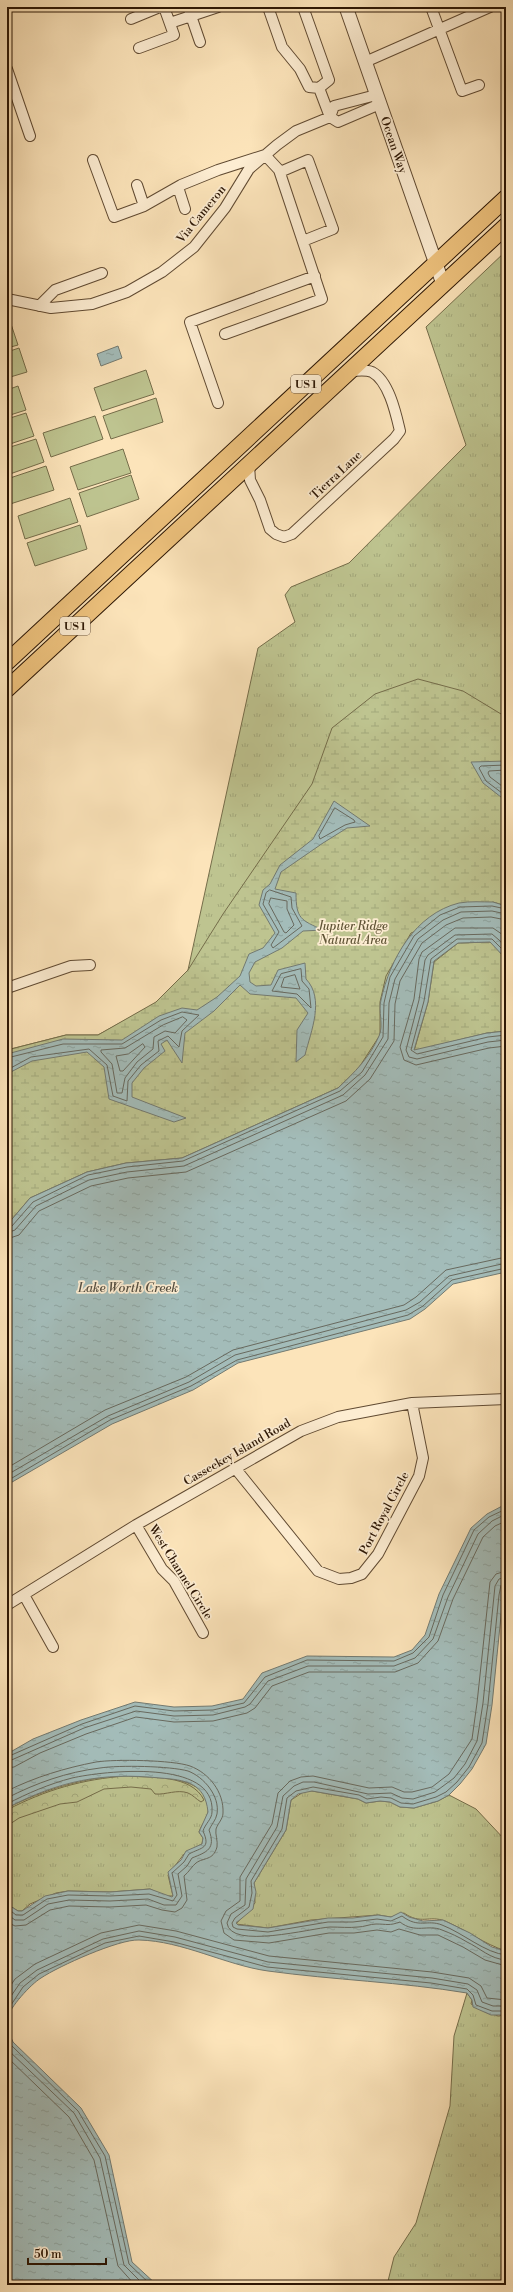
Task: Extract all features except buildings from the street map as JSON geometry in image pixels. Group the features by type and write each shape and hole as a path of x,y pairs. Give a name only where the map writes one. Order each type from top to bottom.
{"main road":[{"name":"US 1","path":"7,662 506,198"},
{"name":"US 1","path":"7,689 506,226"}],"street":[{"path":"131,19 160,7"},
{"path":"139,48 174,35 164,7"},
{"path":"268,7 282,47 300,69 310,87 319,88 329,80 303,7"},
{"name":"Ocean Way","path":"346,7 443,284"},
{"path":"431,7 462,91 479,86"},
{"path":"365,62 490,7"},
{"path":"170,23 189,11 214,8"},
{"path":"189,11 200,42"},
{"path":"7,69 30,136"},
{"path":"319,88 330,117"},
{"name":"Via Cameron","path":"330,117 338,122 378,100"},
{"name":"Via Cameron","path":"7,299 51,308 92,304 127,292 162,272 194,247 225,208 249,170 265,155 296,131 330,117 334,106 378,100"},
{"path":"93,160 114,217 144,206 178,187 218,170 265,155 280,172 322,299 225,334"},
{"path":"280,172 308,160 333,229 303,241"},
{"path":"137,185 144,206"},
{"path":"178,187 185,209"},
{"path":"39,306 55,290 102,272"},
{"path":"218,404 190,322 315,276"},
{"name":"Tierra Lane","path":"249,465 250,480 260,500 270,529 276,534 284,537 292,534 394,439 400,431 385,386 378,377 364,370 350,371"},
{"path":"7,988 72,966 90,965"},
{"name":"Casseekey Island Road","path":"7,1605 136,1525 301,1431 331,1420 412,1403 506,1399"},
{"name":"Port Royal Circle","path":"235,1468 318,1570 339,1579 357,1576 362,1574 378,1554 419,1476 423,1458 412,1403"},
{"name":"West Channel Circle","path":"136,1525 162,1569 174,1581 203,1633"},
{"path":"24,1595 53,1647"}],"green space":[{"name":"Jupiter Ridge Natural Area","path":"506,251 506,1066 30,1198 7,1225 7,1050 66,1035 98,1035 156,1003 188,970 258,648 295,622 285,595 291,587 349,563 466,445 426,327"},
{"path":"10,321 18,345 7,348 7,322"},
{"path":"19,348 27,372 7,378 7,352"},
{"path":"146,370 154,394 102,411 94,388"},
{"path":"18,386 26,410 7,416 7,390"},
{"path":"156,398 163,422 111,439 103,416"},
{"path":"26,413 34,436 7,445 7,419"},
{"path":"95,416 103,439 51,457 43,433"},
{"path":"36,439 44,462 7,475 7,448"},
{"path":"123,449 131,473 78,490 70,467"},
{"path":"46,466 54,490 7,505 7,479"},
{"path":"131,475 139,499 87,517 79,493"},
{"path":"70,498 78,522 25,539 18,516"},
{"path":"80,525 87,549 35,566 27,543"},
{"path":"418,679 463,691 506,717 506,906 493,902 411,933 386,976 380,1002 380,1035 358,1069 338,1088 182,1158 126,1163 87,1172 30,1198 7,1225 7,1050 66,1035 98,1035 156,1002 188,970 223,914 312,784 332,728 375,694"},
{"path":"491,942 506,959 506,1031 487,1033 414,1051 428,1002 434,962 458,943"},
{"path":"109,1776 149,1776 177,1780 190,1784 201,1790 207,1800 208,1812 199,1832 203,1838 202,1844 184,1854 168,1875 173,1896 165,1896 150,1889 110,1892 68,1891 56,1893 30,1904 22,1911 18,1911 7,1904 7,1808 36,1795 64,1786"},
{"path":"126,1776 170,1779 180,1782 190,1786 198,1792 204,1800 201,1802 190,1794 184,1792 155,1794 151,1789 131,1787 104,1789 77,1802 60,1804 19,1818 7,1826 7,1810 21,1803 50,1791 79,1783"},
{"path":"305,1791 358,1799 366,1803 380,1801 390,1802 400,1807 414,1808 438,1801 449,1795 476,1809 506,1841 506,1951 490,1945 445,1921 439,1919 420,1919 410,1917 404,1913 391,1917 378,1915 311,1920 268,1928 236,1924 255,1903 254,1883 286,1830 291,1800"},
{"path":"467,1993 472,2000 471,2004 498,2016 506,2015 506,2285 387,2285 394,2257 416,2223 450,2106 454,2036"}],"water":[{"path":"118,346 122,358 101,366 97,354"},
{"path":"506,761 506,801 483,783 471,762"},
{"path":"334,801 370,826 347,828 323,843 281,872 275,889 296,893 297,908 301,918 323,930 303,931 282,948 255,962 249,973 250,982 256,986 271,985 278,970 305,963 306,979 312,987 316,1006 313,1026 305,1055 296,1062 297,1030 308,1013 296,998 250,994 240,985 214,1011 185,1033 182,1063 167,1040 161,1044 165,1051 144,1068 132,1083 132,1097 186,1118 174,1122 109,1099 104,1067 87,1052 32,1061 7,1074 7,1054 63,1039 122,1040 159,1016 182,1008 197,1010 217,997 240,976 249,954 263,948 275,933 259,905 263,890 270,884 280,865 313,839"},
{"name":"Lake Worth Creek","path":"493,902 506,906 506,959 490,942 458,943 434,961 428,1002 414,1050 487,1033 506,1031 506,1272 453,1284 425,1309 410,1319 238,1363 193,1390 112,1424 7,1485 7,1225 30,1198 87,1172 126,1163 182,1158 338,1088 366,1058 379,1036 381,1028 380,1004 385,985 398,954 417,928 430,917 443,909 459,903"},
{"path":"506,1504 506,1581 503,1596 492,1705 486,1744 472,1769 449,1795 438,1801 414,1808 400,1807 390,1802 380,1801 366,1803 358,1799 312,1791 298,1794 291,1800 286,1830 254,1883 256,1892 253,1909 236,1923 238,1925 268,1928 328,1918 353,1918 378,1915 391,1917 401,1912 409,1917 423,1921 443,1920 470,1933 492,1947 506,1951 506,2015 491,2015 473,2007 472,2000 467,1993 417,1986 268,1971 236,1964 172,1944 139,1940 104,1948 75,1960 41,1978 21,1997 7,2019 7,1904 18,1911 22,1911 45,1896 68,1891 110,1892 150,1889 172,1897 168,1872 181,1860 186,1851 202,1844 203,1838 199,1832 208,1812 203,1794 192,1784 178,1780 139,1776 100,1778 63,1785 45,1791 7,1808 7,1754 33,1739 81,1720 135,1702 174,1707 212,1706 243,1699 262,1673 307,1656 394,1657 412,1650 425,1635 439,1594 471,1528 487,1514"},
{"path":"7,2024 8,2031 13,2042 81,2108 109,2155 132,2262 157,2285 7,2285"}]}
